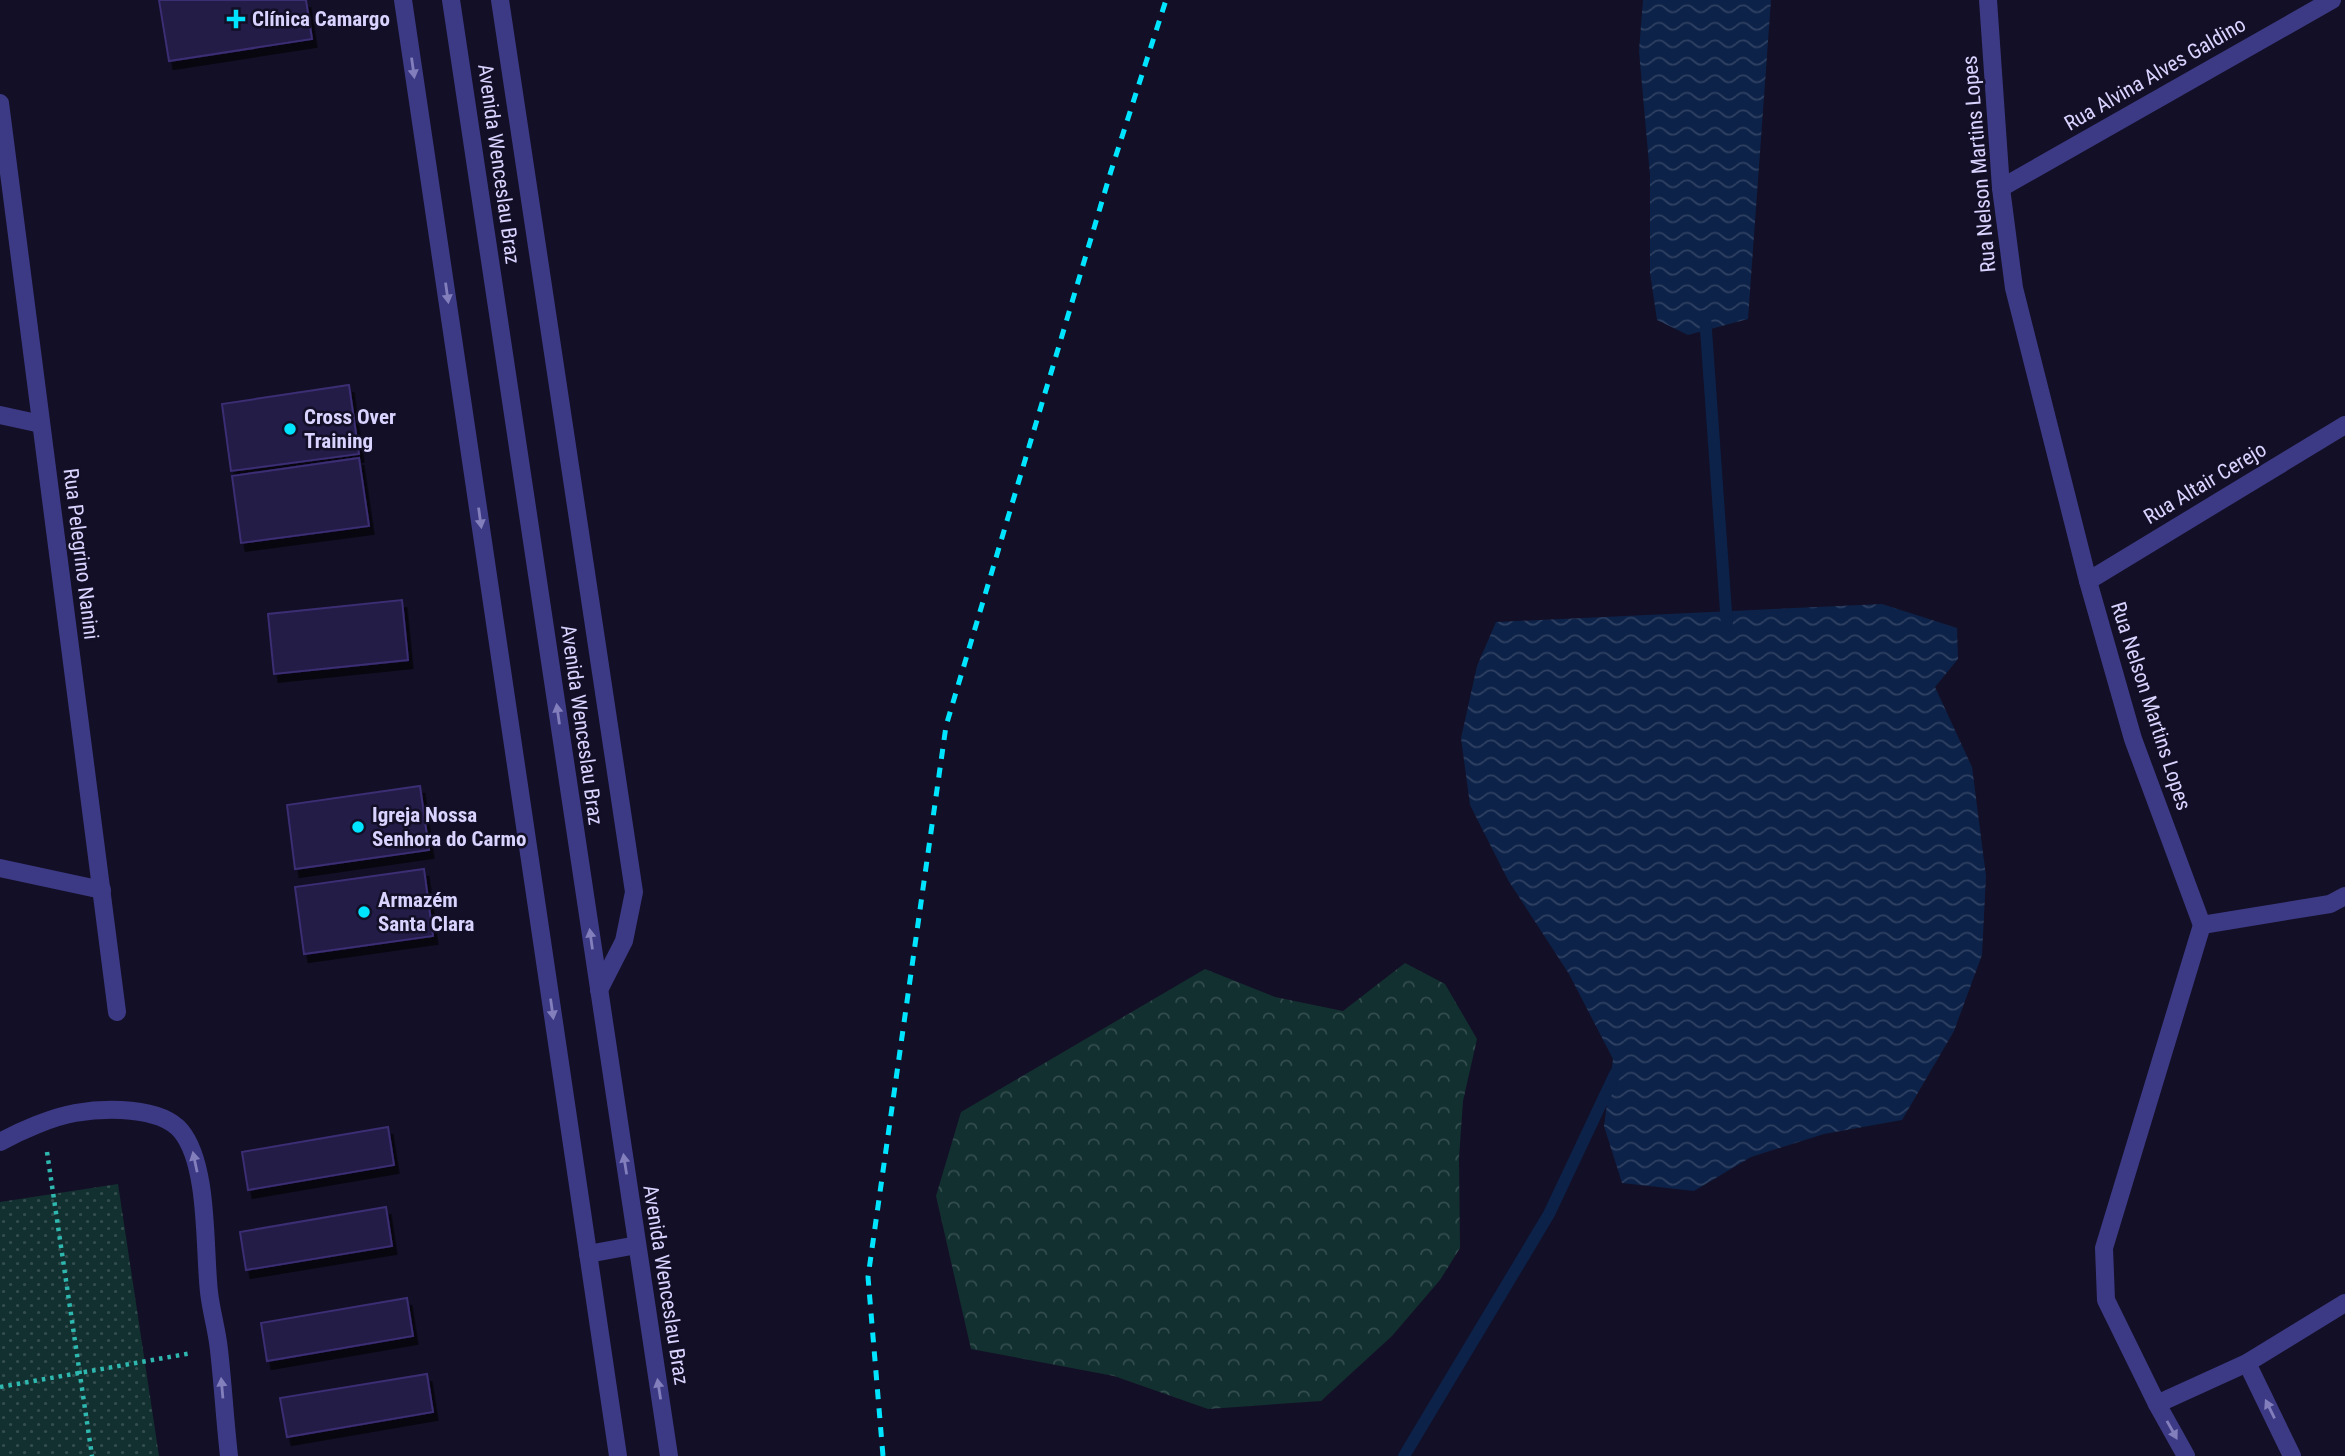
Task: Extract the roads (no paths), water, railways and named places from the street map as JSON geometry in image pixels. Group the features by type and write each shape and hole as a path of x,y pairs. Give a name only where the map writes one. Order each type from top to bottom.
{"street":[{"path":"403,0 618,1456"},
{"name":"Avenida Wenceslau Braz","path":"451,0 669,1456"},
{"path":"500,0 634,892 624,941 599,990"},
{"name":"Rua Nelson Martins Lopes","path":"1989,0 2001,188 2014,288 2088,581 2133,739 2202,925"},
{"name":"Rua Alvina Alves Galdino","path":"2001,188 2332,0"},
{"name":"Rua Pelegrino Nanini","path":"0,103 117,1012"},
{"path":"0,415 41,424"},
{"name":"Rua Altair Cerejo","path":"2088,581 2345,425"},
{"path":"0,868 102,890"},
{"path":"2186,1456 2106,1300 2104,1248 2202,925 2330,904 2345,896"},
{"path":"0,1142 73,1113 120,1110 155,1115 180,1129 194,1153 202,1202 209,1293 219,1348 229,1456"},
{"path":"587,1254 637,1245"},
{"path":"2157,1404 2247,1363 2345,1303"},
{"path":"2247,1363 2292,1456"}],"water":[{"path":"1643,0 1771,0 1748,319 1688,335 1657,320 1650,273 1650,175 1639,51"},
{"path":"1882,604 1957,628 1958,659 1935,687 1972,767 1986,876 1982,955 1954,1031 1902,1120 1824,1134 1751,1157 1694,1191 1622,1183 1604,1126 1613,1059 1569,974 1508,880 1470,805 1461,738 1477,666 1496,622"}],"waterway":[{"path":"1705,316 1727,626"},
{"path":"1404,1456 1549,1214 1615,1074"}],"railway":[{"path":"883,1456 868,1277 946,726 1111,171 1166,0"}],"place":[{"name":"Clínica Camargo","path":"236,19"},
{"name":"Cross Over Training","path":"290,429"},
{"name":"Igreja Nossa Senhora do Carmo","path":"358,827"},
{"name":"Armazém Santa Clara","path":"364,912"}]}
